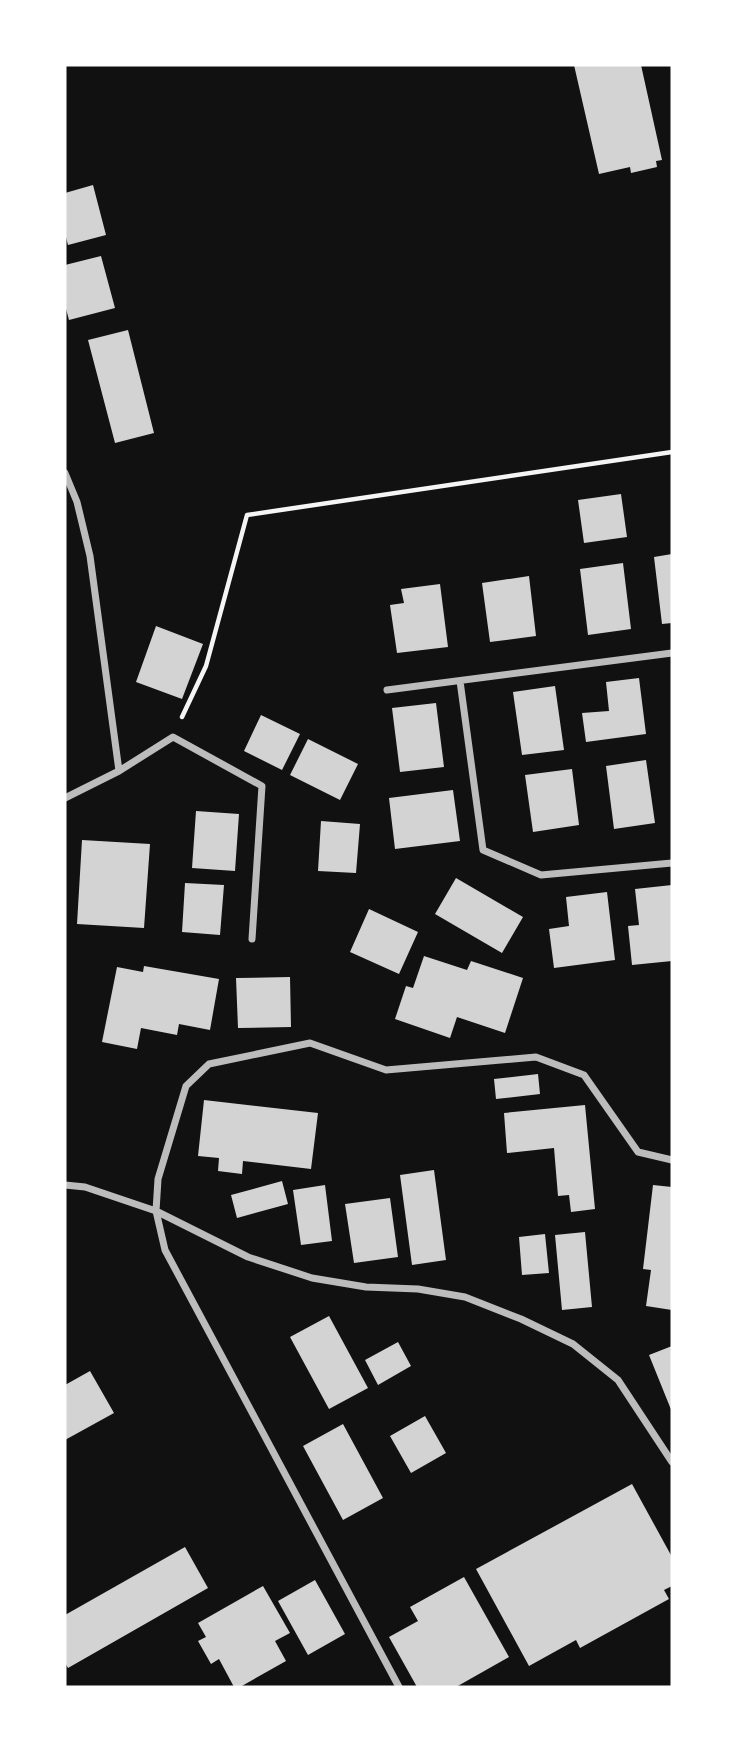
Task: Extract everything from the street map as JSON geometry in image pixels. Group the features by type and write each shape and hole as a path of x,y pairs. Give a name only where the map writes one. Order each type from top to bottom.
{"street":[{"path":"65,473 77,502 90,556 119,771"},
{"path":"387,690 672,653"},
{"path":"460,681 483,850 541,875 672,863"},
{"path":"65,798 119,771 173,737 262,786 252,939"},
{"path":"399,1687 165,1250 156,1211 158,1179 186,1086 209,1064 310,1043 386,1070 536,1057 584,1075 638,1152 672,1160"},
{"path":"65,1185 85,1187 156,1211 248,1256 312,1278 366,1287 418,1289 465,1297 521,1319 573,1344 618,1380 672,1462"}],"path":[{"path":"173,737 206,666 247,515 672,452"}],"building":[{"path":"574,65 641,65 662,160 656,161 657,167 631,173 630,167 599,174"},
{"path":"93,185 106,235 68,245 65,233 65,193"},
{"path":"101,256 115,308 69,320 65,305 65,265"},
{"path":"128,330 154,433 115,443 88,340"},
{"path":"621,494 627,537 584,543 578,500"},
{"path":"672,554 672,623 662,624 654,557"},
{"path":"623,563 631,629 588,635 580,569"},
{"path":"529,576 536,636 490,642 482,583"},
{"path":"440,584 448,647 397,653 390,605 404,603 401,589"},
{"path":"156,626 203,644 182,699 136,682"},
{"path":"639,678 646,734 586,742 582,713 609,711 606,682"},
{"path":"555,686 564,750 522,755 513,692"},
{"path":"436,703 444,767 400,772 392,708"},
{"path":"261,715 300,734 282,770 244,751"},
{"path":"308,739 358,764 340,800 290,775"},
{"path":"646,760 655,823 614,829 606,766"},
{"path":"572,769 579,825 533,832 525,775"},
{"path":"453,790 460,841 395,849 389,798"},
{"path":"196,811 239,814 235,871 192,868"},
{"path":"321,821 360,824 356,873 318,871"},
{"path":"82,840 150,844 144,928 77,924"},
{"path":"456,878 523,917 502,953 435,914"},
{"path":"185,883 224,885 220,935 182,932"},
{"path":"672,885 672,961 632,965 628,926 639,925 635,889"},
{"path":"607,892 615,960 554,968 549,929 569,926 566,897"},
{"path":"369,909 418,932 399,974 350,952"},
{"path":"424,956 467,970 471,961 523,978 505,1033 457,1017 450,1038 395,1019 406,986 413,988"},
{"path":"144,966 219,979 210,1030 179,1024 177,1035 141,1028 137,1049 102,1042 117,967 143,972"},
{"path":"290,977 291,1027 238,1028 236,978"},
{"path":"538,1074 540,1094 496,1099 494,1079"},
{"path":"204,1100 318,1113 311,1169 243,1161 242,1174 218,1171 219,1158 198,1156"},
{"path":"585,1105 595,1209 571,1212 569,1195 558,1196 554,1148 507,1153 504,1113"},
{"path":"434,1170 446,1260 412,1265 400,1175"},
{"path":"282,1181 288,1204 237,1218 231,1195"},
{"path":"325,1185 332,1241 301,1245 293,1190"},
{"path":"653,1185 672,1187 672,1310 646,1306 651,1270 643,1269"},
{"path":"390,1198 398,1257 354,1263 345,1204"},
{"path":"585,1232 592,1307 562,1310 555,1235"},
{"path":"545,1234 549,1273 522,1275 519,1237"},
{"path":"329,1316 368,1388 329,1409 290,1337"},
{"path":"398,1342 411,1366 378,1385 365,1360"},
{"path":"672,1346 672,1412 649,1355"},
{"path":"90,1371 114,1413 65,1440 65,1385"},
{"path":"425,1416 446,1453 411,1473 390,1436"},
{"path":"343,1424 383,1498 343,1520 303,1446"},
{"path":"632,1484 672,1557 672,1586 664,1590 669,1599 580,1648 576,1640 529,1666 476,1569"},
{"path":"185,1547 208,1588 68,1668 65,1663 65,1615"},
{"path":"464,1577 509,1657 456,1687 417,1687 389,1637 418,1621 410,1607"},
{"path":"315,1580 345,1634 308,1655 278,1601"},
{"path":"263,1586 290,1633 275,1641 286,1661 240,1687 234,1687 219,1659 211,1664 198,1641 206,1637 198,1623"}]}
